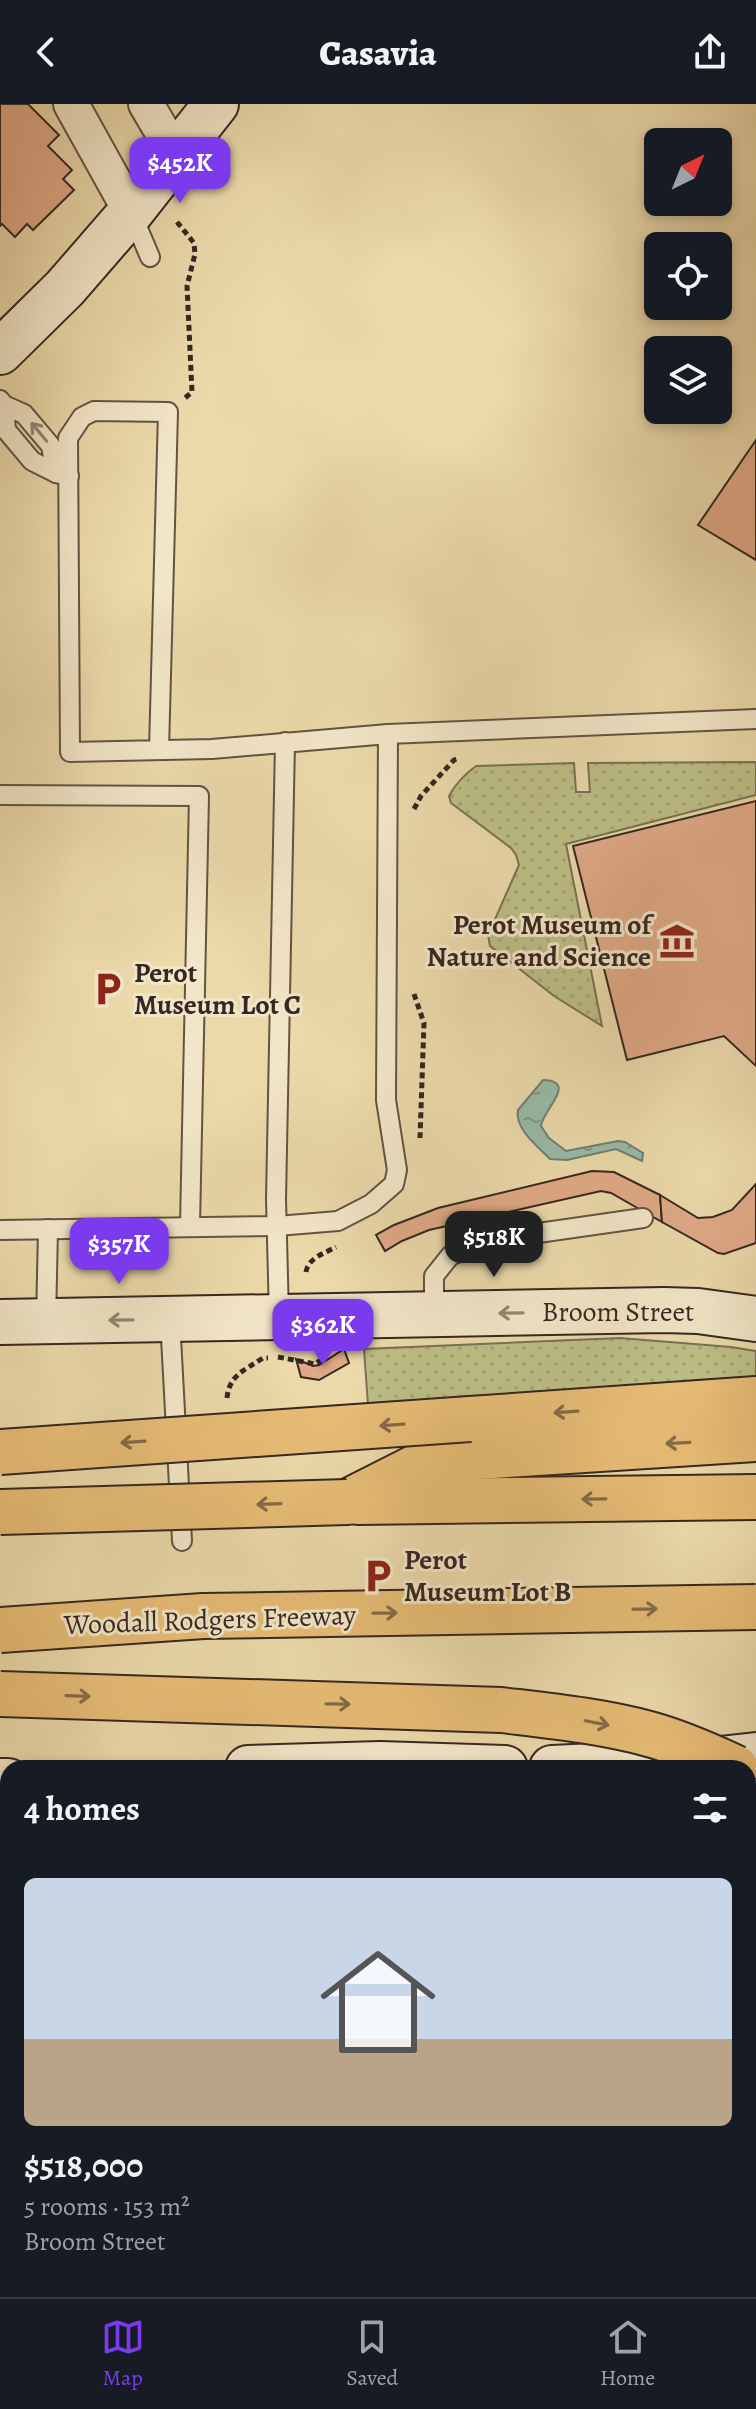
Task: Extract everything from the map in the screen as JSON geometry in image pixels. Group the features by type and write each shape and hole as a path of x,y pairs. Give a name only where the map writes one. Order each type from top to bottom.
{"highway":[{"path":"0,1452 756,1399"},
{"path":"347,1502 430,1460 756,1439"},
{"path":"0,1512 347,1502 756,1497"},
{"name":"Woodall Rodgers Freeway","path":"0,1630 203,1616 756,1607"},
{"path":"0,1694 501,1710 578,1720 649,1734 698,1751 707,1760"}],"main road":[{"path":"0,352 65,288 131,212 216,104"},
{"name":"Broom Street","path":"14,1324 664,1310 756,1319"},
{"path":"736,1760 756,1755"}],"street":[{"path":"71,104 131,212"},
{"path":"146,104 176,155"}],"lane":[{"path":"131,212 150,257"},
{"path":"2,402 24,414 51,446 62,474"},
{"path":"159,750 168,412 94,411 82,417 68,438 62,474 70,752 212,749 388,734 756,719"},
{"path":"0,1230 277,1226 338,1221 371,1204 394,1184 397,1170 386,1100 388,734"},
{"path":"279,1317 277,1226 285,742"},
{"path":"0,795 199,796 190,1225"},
{"path":"434,1314 434,1276 450,1256 483,1241 643,1218"},
{"path":"14,1324 48,1229"},
{"path":"170,1319 182,1541"}],"path":[{"path":"168,412 192,392 187,286 195,254 194,243 177,222"},
{"path":"306,1276 310,1261 345,1242"},
{"path":"226,1409 228,1386 232,1379 263,1358 315,1364 324,1358 326,1348"}],"green space":[{"path":"756,762 756,795 566,844 602,1026 554,996 490,946 488,935 519,865 511,848 451,803 449,796 455,787 476,766 574,763 576,792 590,792 588,763"},
{"path":"620,1338 756,1351 756,1382 368,1405 364,1349"}],"water":[{"path":"543,1080 558,1086 556,1098 541,1126 549,1138 566,1151 625,1142 643,1153 642,1161 616,1149 567,1160 550,1159 528,1137 518,1117 518,1110"}],"building":[{"path":"0,104 28,104 59,135 48,146 72,170 63,179 74,190 33,230 27,224 15,237 2,224 0,226"},
{"path":"756,440 756,560 698,525"},
{"name":"Perot Museum of Nature and Science","path":"756,801 756,1066 724,1036 627,1060 573,846"},
{"path":"592,1171 614,1172 660,1195 662,1222 611,1193 601,1191 429,1230 385,1251 376,1235 438,1208"},
{"path":"756,1184 756,1243 724,1254 718,1253 662,1222 660,1195 698,1218 713,1217 732,1210"},
{"path":"344,1349 349,1363 319,1380 301,1377 296,1359 313,1366 319,1365"}],"place":[{"name":"Perot Museum of Nature and Science","path":"677,941"},
{"name":"Perot Museum Lot C","path":"108,989"},
{"name":"Perot Museum Lot B","path":"378,1576"}]}
